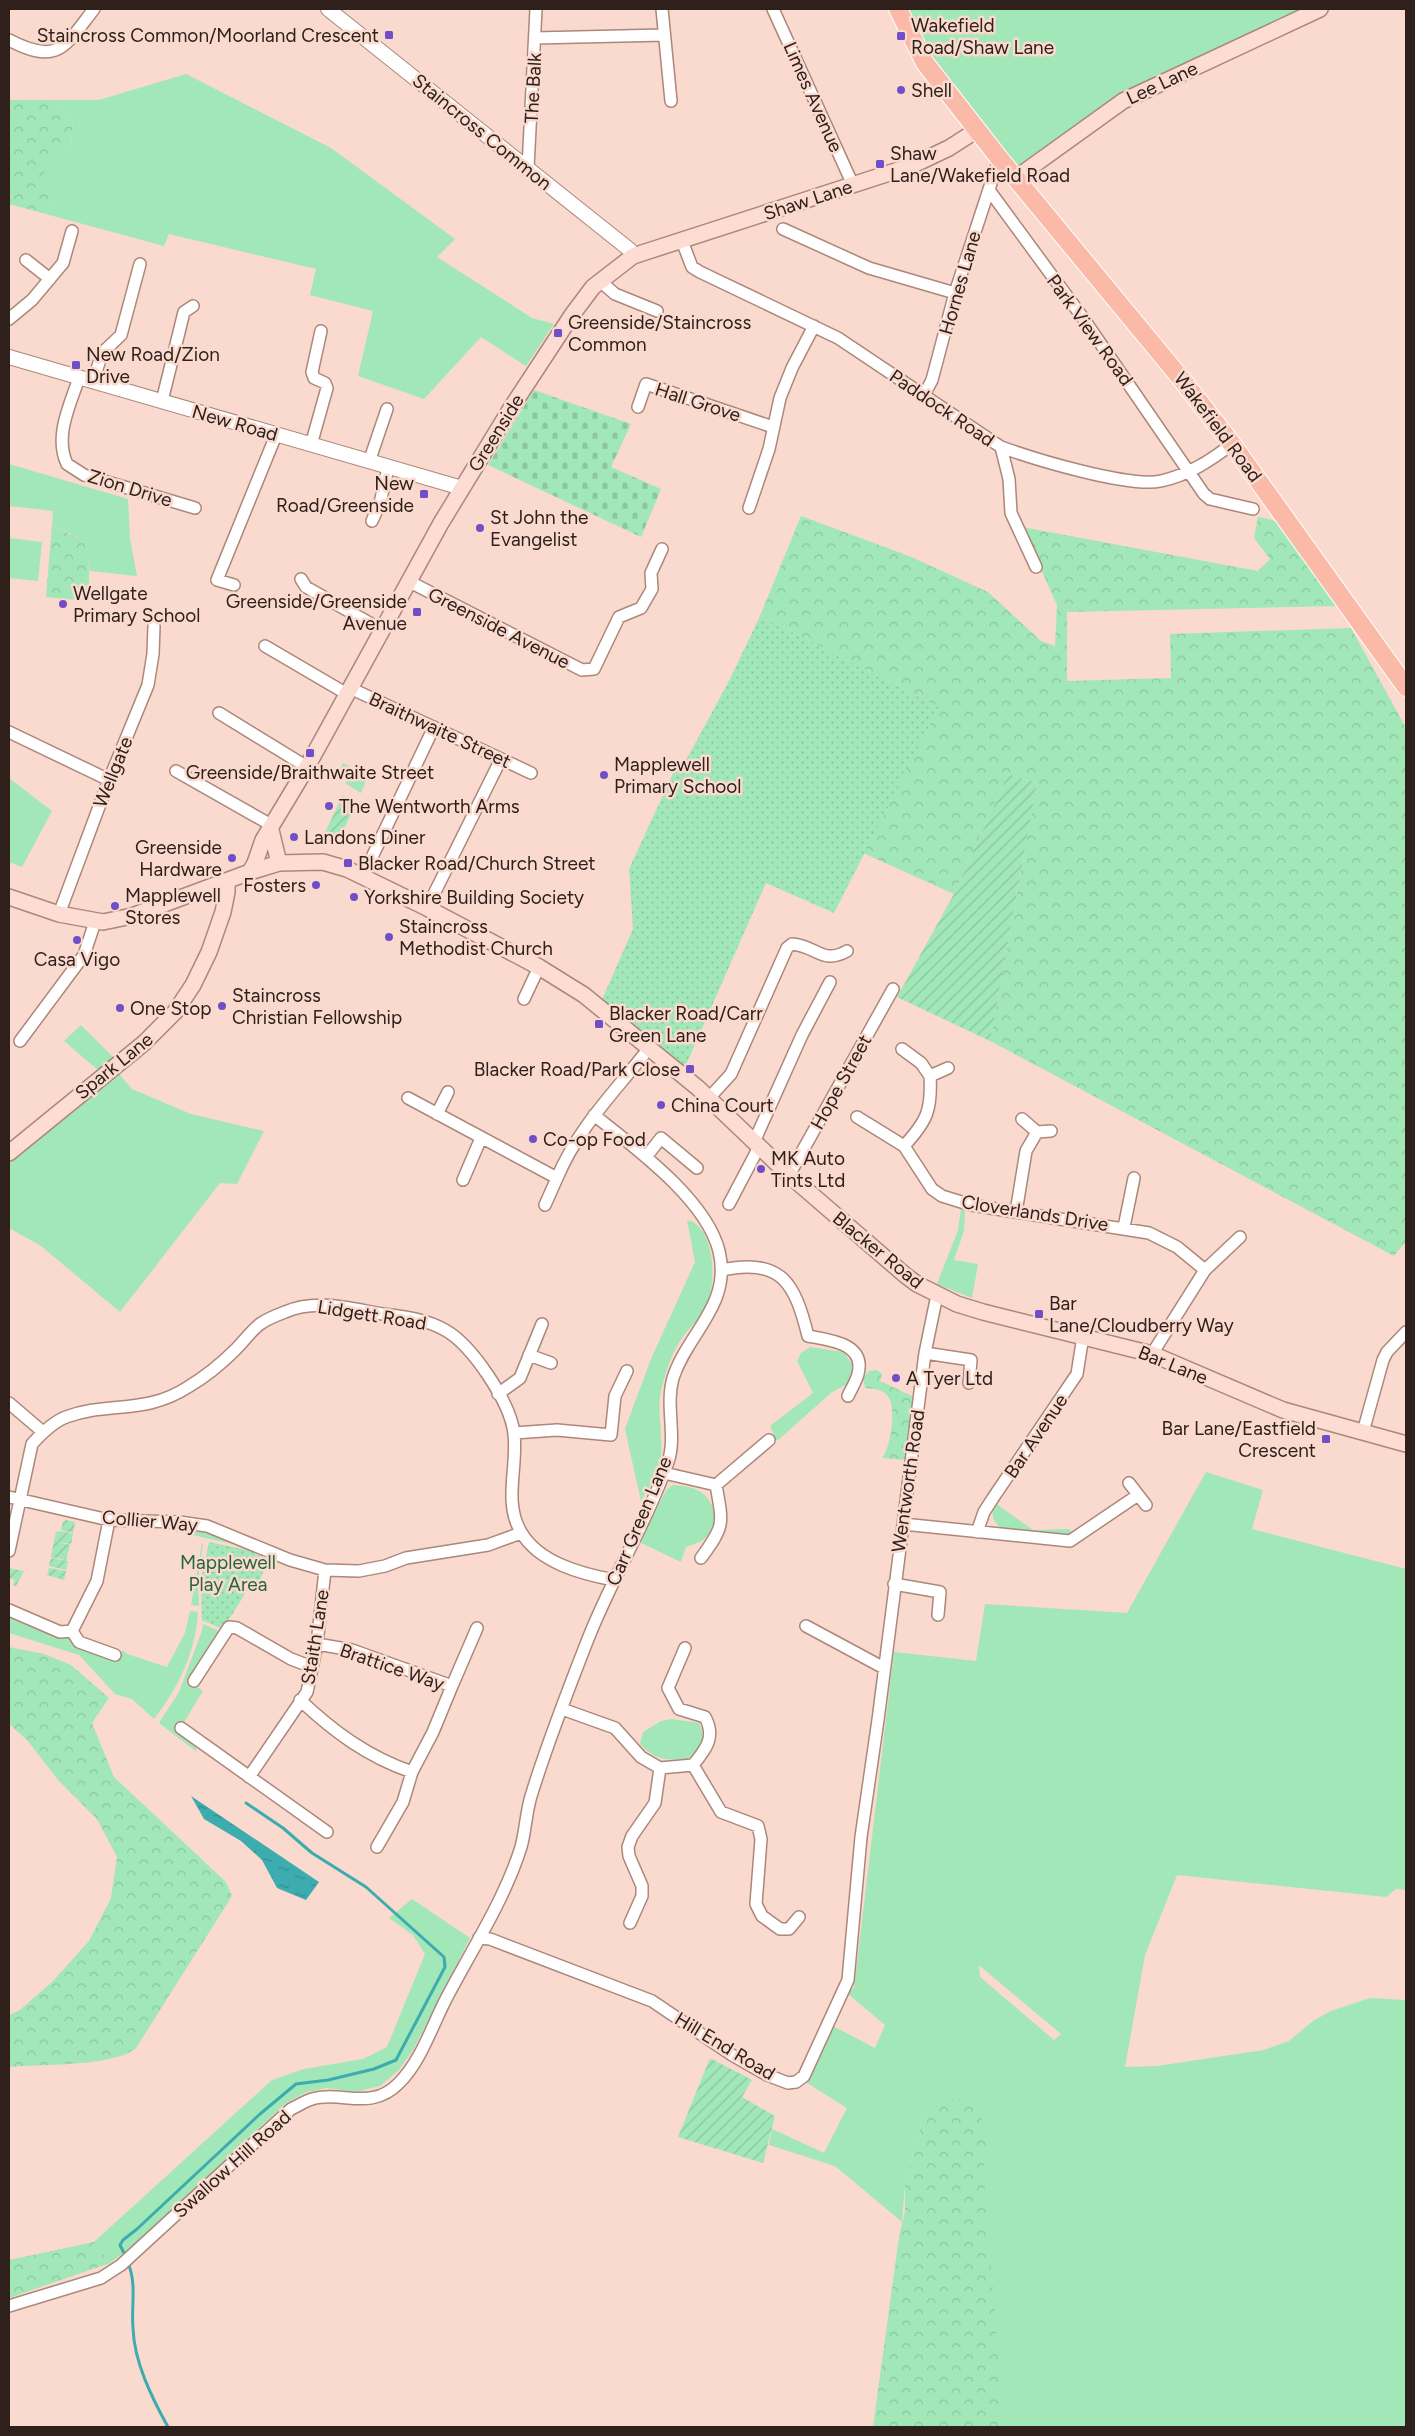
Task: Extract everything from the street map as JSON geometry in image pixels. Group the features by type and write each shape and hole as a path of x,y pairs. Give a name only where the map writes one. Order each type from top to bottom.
{"main road":[{"name":"Wakefield Road","path":"898,9 925,63 1016,178 1135,320 1232,444 1406,687"},
{"name":"Lee Lane","path":"1016,178 1122,100 1320,9"},
{"name":"Shaw Lane","path":"633,256 911,166 949,148 977,130"},
{"name":"Greenside","path":"250,872 263,840 272,828 307,767 408,581 462,488 556,337 583,298 600,281 633,256"},
{"path":"272,828 279,863"},
{"name":"Blacker Road","path":"9,897 59,914 95,922 132,916 227,880 279,863 323,862 338,865 364,876 539,967 584,995 710,1098 756,1145 789,1175 906,1276 937,1295"},
{"name":"Spark Lane","path":"9,1153 144,1043 175,1012 193,985 209,952 228,892 227,880"},
{"name":"Bar Lane","path":"937,1295 957,1304 1152,1354 1283,1410 1406,1444"}],"street":[{"path":"9,40 41,51 53,52 64,47 94,9"},
{"name":"Staincross Common","path":"328,9 630,250 633,256"},
{"name":"The Balk","path":"528,168 536,9"},
{"path":"662,9 671,101"},
{"name":"Limes Avenue","path":"773,9 852,185"},
{"path":"535,38 664,35"},
{"name":"Hornes Lane","path":"923,397 937,366 955,293 996,168"},
{"name":"Park View Road","path":"988,190 1088,326 1190,471 1204,494 1210,499 1253,509"},
{"path":"783,229 868,268 955,293"},
{"path":"9,319 32,300 63,263 72,231"},
{"name":"Paddock Road","path":"682,241 692,267 846,343 923,397 1001,447 1050,462 1139,481 1162,481 1190,471 1210,461 1232,444"},
{"path":"26,260 50,279"},
{"path":"93,382 102,353 121,335 140,264"},
{"path":"600,281 614,294 657,311"},
{"path":"162,402 184,312 193,306"},
{"path":"749,508 769,449 780,398 792,368 814,326"},
{"path":"311,444 327,388 325,383 314,378 312,372 321,331"},
{"name":"New Road","path":"9,357 462,488"},
{"name":"Zion Drive","path":"79,378 62,432 61,445 67,464 84,475 195,508"},
{"name":"Hall Grove","path":"638,407 646,384 773,427"},
{"path":"369,462 386,409"},
{"path":"234,585 217,580 276,435"},
{"path":"1001,447 1009,479 1012,513 1036,567"},
{"path":"372,521 380,503 388,468"},
{"name":"Greenside Avenue","path":"408,581 582,670 594,669 619,617 641,608 652,588 650,573 662,549"},
{"path":"301,579 306,587 382,630"},
{"name":"Wellgate","path":"59,914 109,780 148,685 153,654 154,626"},
{"path":"265,646 348,691"},
{"name":"Braithwaite Street","path":"348,691 434,727 531,773"},
{"path":"219,713 307,767"},
{"path":"364,876 434,727"},
{"path":"9,732 109,780"},
{"path":"427,908 501,759"},
{"path":"176,771 272,828"},
{"path":"20,1041 84,955 95,922"},
{"path":"710,1098 731,1074 787,948 792,944 798,944 827,957 836,957 847,951"},
{"path":"524,999 539,967"},
{"path":"729,1204 756,1145 787,1068 830,982"},
{"name":"Hope Street","path":"789,1175 894,989"},
{"path":"545,1205 577,1137 649,1048"},
{"path":"902,1049 921,1063 930,1076 931,1091 925,1121 904,1146"},
{"path":"930,1076 948,1068"},
{"path":"437,1114 448,1092"},
{"path":"408,1098 557,1178"},
{"name":"Carr Green Lane","path":"479,1938 521,1847 531,1796 589,1637 664,1473 670,1452 669,1396 672,1382 686,1350 714,1307 722,1270 719,1251 713,1236 698,1211 646,1157 594,1114"},
{"name":"Cloverlands Drive","path":"857,1117 904,1146 932,1189 942,1196 971,1205 1149,1233 1164,1239 1205,1270"},
{"path":"1022,1119 1037,1132 1051,1131"},
{"path":"1016,1212 1026,1152 1037,1132"},
{"path":"463,1180 481,1138"},
{"path":"646,1157 661,1138 697,1168"},
{"path":"1124,1228 1134,1178"},
{"path":"1152,1354 1205,1270 1240,1237"},
{"path":"722,1270 755,1267 767,1270 786,1281 799,1300 808,1336 840,1342 850,1347 855,1354 859,1364 858,1374 848,1396"},
{"name":"Wentworth Road","path":"884,1668 925,1353 937,1295"},
{"name":"Lidgett Road","path":"9,1550 14,1498 32,1444 43,1432 64,1418 95,1409 118,1409 159,1403 188,1388 213,1370 260,1325 287,1311 312,1305 424,1320 446,1330 465,1347 483,1369 508,1412 514,1433 512,1505 521,1533 535,1548 574,1572 614,1580"},
{"path":"498,1394 520,1378 542,1324"},
{"path":"1363,1432 1383,1360 1387,1352 1406,1332"},
{"name":"Bar Avenue","path":"977,1532 984,1512 1076,1374 1083,1336"},
{"path":"925,1353 971,1360 969,1382"},
{"path":"529,1355 550,1363"},
{"path":"514,1433 557,1430 611,1435 615,1396 627,1371"},
{"path":"9,1403 43,1432"},
{"path":"716,1485 769,1440"},
{"path":"664,1473 716,1485"},
{"path":"1129,1483 1146,1505"},
{"path":"701,1558 719,1533 722,1517 716,1485"},
{"path":"904,1524 1070,1541 1138,1495"},
{"name":"Collier Way","path":"14,1498 109,1520 179,1522 207,1526 290,1560 326,1570 360,1571 434,1552 488,1545 521,1533"},
{"path":"72,1631 97,1581 109,1520"},
{"name":"Staith Lane","path":"249,1777 307,1692 317,1644 326,1570"},
{"path":"894,1584 940,1592 938,1615"},
{"path":"9,1610 60,1632 72,1631"},
{"path":"806,1626 884,1668"},
{"path":"194,1682 229,1627 237,1628 291,1659 312,1667"},
{"path":"452,1686 477,1628"},
{"path":"72,1631 78,1642 116,1654"},
{"name":"Brattice Way","path":"317,1644 352,1650 452,1686 433,1732 412,1772 403,1802 377,1847"},
{"path":"685,1648 668,1688 678,1709 705,1717 710,1726 711,1738 693,1765"},
{"name":"Hill End Road","path":"479,1938 490,1939 652,2001 732,2055 767,2075 788,2083 796,2082 804,2076 848,1980 861,1836 884,1668"},
{"path":"300,1700 330,1728 368,1753 412,1772"},
{"path":"562,1709 615,1728 641,1757 660,1768 693,1765"},
{"path":"181,1728 326,1832"},
{"path":"693,1765 721,1812 758,1826 760,1839 756,1904 762,1916 780,1928 789,1929 799,1916"},
{"path":"630,1923 642,1896 642,1886 629,1856 628,1847 632,1836 655,1804 660,1768"},
{"name":"Swallow Hill Road","path":"9,2306 101,2278 122,2265 291,2109 313,2098 334,2097 358,2100 379,2095 398,2084 417,2057 479,1938"}],"green space":[{"path":"898,9 1320,9 1123,101 1016,178 977,130"},
{"path":"186,74 331,148 455,239 437,257 532,318 554,324 526,366 481,337 424,399 358,376 373,311 310,295 316,269 169,234 164,246 46,214 55,198 37,157 71,144 73,122 54,100 99,100"},
{"path":"9,100 54,100 73,122 71,144 38,157 55,198 46,214 9,204"},
{"path":"534,390 631,424 611,467 661,489 641,537 488,465"},
{"path":"9,464 128,499 130,539 137,576 90,571 90,560 86,545 82,540 52,525 53,511 9,506"},
{"path":"801,516 909,556 988,592 1041,641 1055,646 1057,605 1022,527 1258,571 1270,559 1254,538 1258,517 1276,521 1340,606 1067,612 1067,681 1171,678 1170,634 1351,628 1406,728 1406,1241 1394,1256 990,1041 1037,783 1008,774 954,894 863,853 939,707 760,616"},
{"path":"52,525 82,540 90,554 88,601 46,597"},
{"path":"9,538 42,542 38,581 9,578"},
{"path":"760,616 939,707 834,913 766,883 685,1067 601,1002 633,929 629,869 676,767 684,764 729,681"},
{"path":"343,763 368,776 361,793 345,783 347,780 343,778 346,772 340,769"},
{"path":"1008,774 1037,783 990,1041 897,997 954,894"},
{"path":"9,778 52,811 22,867 9,862"},
{"path":"343,795 357,802 339,839 325,832"},
{"path":"81,1025 114,1058 99,1071 64,1041"},
{"path":"119,1074 132,1089 191,1114 264,1131 237,1184 220,1183 120,1312 41,1246 9,1228 9,1163"},
{"path":"961,1209 965,1210 964,1231 954,1260 978,1264 972,1298 937,1284 958,1230"},
{"path":"687,1220 697,1225 704,1233 709,1245 712,1258 712,1286 706,1308 678,1343 667,1368 659,1406 660,1464 655,1478 641,1501 625,1429 651,1359 695,1262"},
{"path":"810,1347 844,1352 855,1369 850,1383 832,1392 777,1441 770,1426 813,1393 797,1361 801,1353"},
{"path":"877,1370 882,1374 880,1381 912,1396 909,1460 882,1458 890,1438 891,1403 887,1395 879,1390 865,1388 863,1378 869,1371"},
{"path":"1206,1472 1263,1490 1252,1529 1406,1569 1406,1890 1396,1889 1386,1897 1177,1875 1145,1955 1125,2067 1157,2066 1264,2050 1289,2041 1313,2021 1331,2011 1370,1998 1406,2000 1406,2427 1001,2427 924,2113 905,2184 902,2222 835,2166 769,2145 772,2129 824,2153 847,2108 807,2083 831,2025 875,2048 885,2025 847,1993 854,1988 894,1652 976,1661 985,1604 1127,1613","holes":["980,1966 1061,2034 1054,2040 980,1977"]},
{"path":"673,1485 685,1486 703,1494 708,1499 714,1513 713,1527 709,1533 704,1539 686,1547 681,1562 639,1542 667,1489"},
{"path":"995,1503 1033,1530 1069,1529 1073,1534 1067,1536 1003,1530 993,1518"},
{"path":"66,1520 75,1522 73,1533 61,1530 63,1522"},
{"path":"177,1526 209,1531 238,1545 156,1527"},
{"path":"61,1531 73,1534 71,1544 54,1541 56,1532"},
{"path":"54,1541 70,1545 66,1560 51,1557"},
{"name":"Mapplewell Play Area","path":"209,1542 247,1550 267,1559 256,1594 248,1589 223,1629 202,1620 201,1580"},
{"path":"202,1543 198,1579 199,1606 191,1605"},
{"path":"51,1558 68,1561 66,1570 49,1566"},
{"path":"9,1568 24,1571 16,1586 13,1585 15,1580 9,1578"},
{"path":"49,1568 66,1571 64,1580 47,1575"},
{"path":"190,1611 198,1612 197,1627 190,1655 171,1695 154,1719 132,1699 115,1694 79,1655 9,1633 9,1615 66,1635 119,1659 123,1650 127,1654 167,1667 185,1633"},
{"path":"203,1624 223,1633 192,1684 203,1691 181,1727 192,1737 197,1752 159,1723 179,1692"},
{"path":"9,1647 44,1654 71,1665 109,1698 92,1723 114,1777 226,1882 232,1896 136,2048 111,2059 76,2064 9,2067 9,2015 20,2010 53,1981 89,1941 111,1898 117,1857 97,1819 58,1780 27,1740 9,1724"},
{"path":"672,1719 699,1723 702,1734 701,1743 688,1759 661,1758 651,1754 640,1744 643,1732 661,1721"},
{"path":"412,1899 470,1938 413,2050 398,2071 380,2086 356,2092 327,2088 307,2092 286,2103 142,2238 110,2263 94,2242 272,2080 304,2069 363,2059 387,2047 425,1954 413,1935 389,1918"},
{"path":"710,2058 752,2080 742,2097 775,2116 763,2163 678,2137"},
{"path":"957,2098 970,2102 978,2109 987,2136 983,2178 987,2205 986,2226 991,2264 1003,2427 873,2427 899,2237 905,2211 905,2184 924,2113 941,2103"},
{"path":"94,2242 110,2263 9,2298 9,2260"}],"water":[{"path":"191,1796 319,1882 306,1900 277,1888 262,1860 241,1841 204,1819"}],"waterway":[{"path":"126,2257 120,2245 123,2240 260,2114 296,2084 328,2080 374,2069 396,2060 445,1967 444,1957 366,1887 312,1853 283,1828 246,1803"},
{"path":"128,2263 133,2287 134,2341 140,2367 150,2392 168,2427"}],"place":[{"name":"Staincross Common/Moorland Crescent","path":"389,35"},
{"name":"Wakefield Road/Shaw Lane","path":"901,36"},
{"name":"Shell","path":"901,90"},
{"name":"Shaw Lane/Wakefield Road","path":"880,164"},
{"name":"Greenside/Staincross Common","path":"558,333"},
{"name":"New Road/Zion Drive","path":"76,365"},
{"name":"New Road/Greenside","path":"424,494"},
{"name":"St John the Evangelist","path":"480,528"},
{"name":"Wellgate Primary School","path":"63,604"},
{"name":"Greenside/Greenside Avenue","path":"417,612"},
{"name":"Greenside/Braithwaite Street","path":"310,753"},
{"name":"Mapplewell Primary School","path":"604,775"},
{"name":"The Wentworth Arms","path":"329,806"},
{"name":"Landons Diner","path":"294,837"},
{"name":"Greenside Hardware","path":"232,858"},
{"name":"Blacker Road/Church Street","path":"348,863"},
{"name":"Fosters","path":"316,885"},
{"name":"Yorkshire Building Society","path":"354,897"},
{"name":"Mapplewell Stores","path":"115,906"},
{"name":"Staincross Methodist Church","path":"389,937"},
{"name":"Casa Vigo","path":"77,940"},
{"name":"Staincross Christian Fellowship","path":"222,1006"},
{"name":"One Stop","path":"120,1008"},
{"name":"Blacker Road/Carr Green Lane","path":"599,1024"},
{"name":"Blacker Road/Park Close","path":"690,1069"},
{"name":"China Court","path":"661,1105"},
{"name":"Co-op Food","path":"533,1139"},
{"name":"MK Auto Tints Ltd","path":"761,1169"},
{"name":"Bar Lane/Cloudberry Way","path":"1039,1314"},
{"name":"A Tyer Ltd","path":"896,1378"},
{"name":"Bar Lane/Eastfield Crescent","path":"1326,1439"}]}
